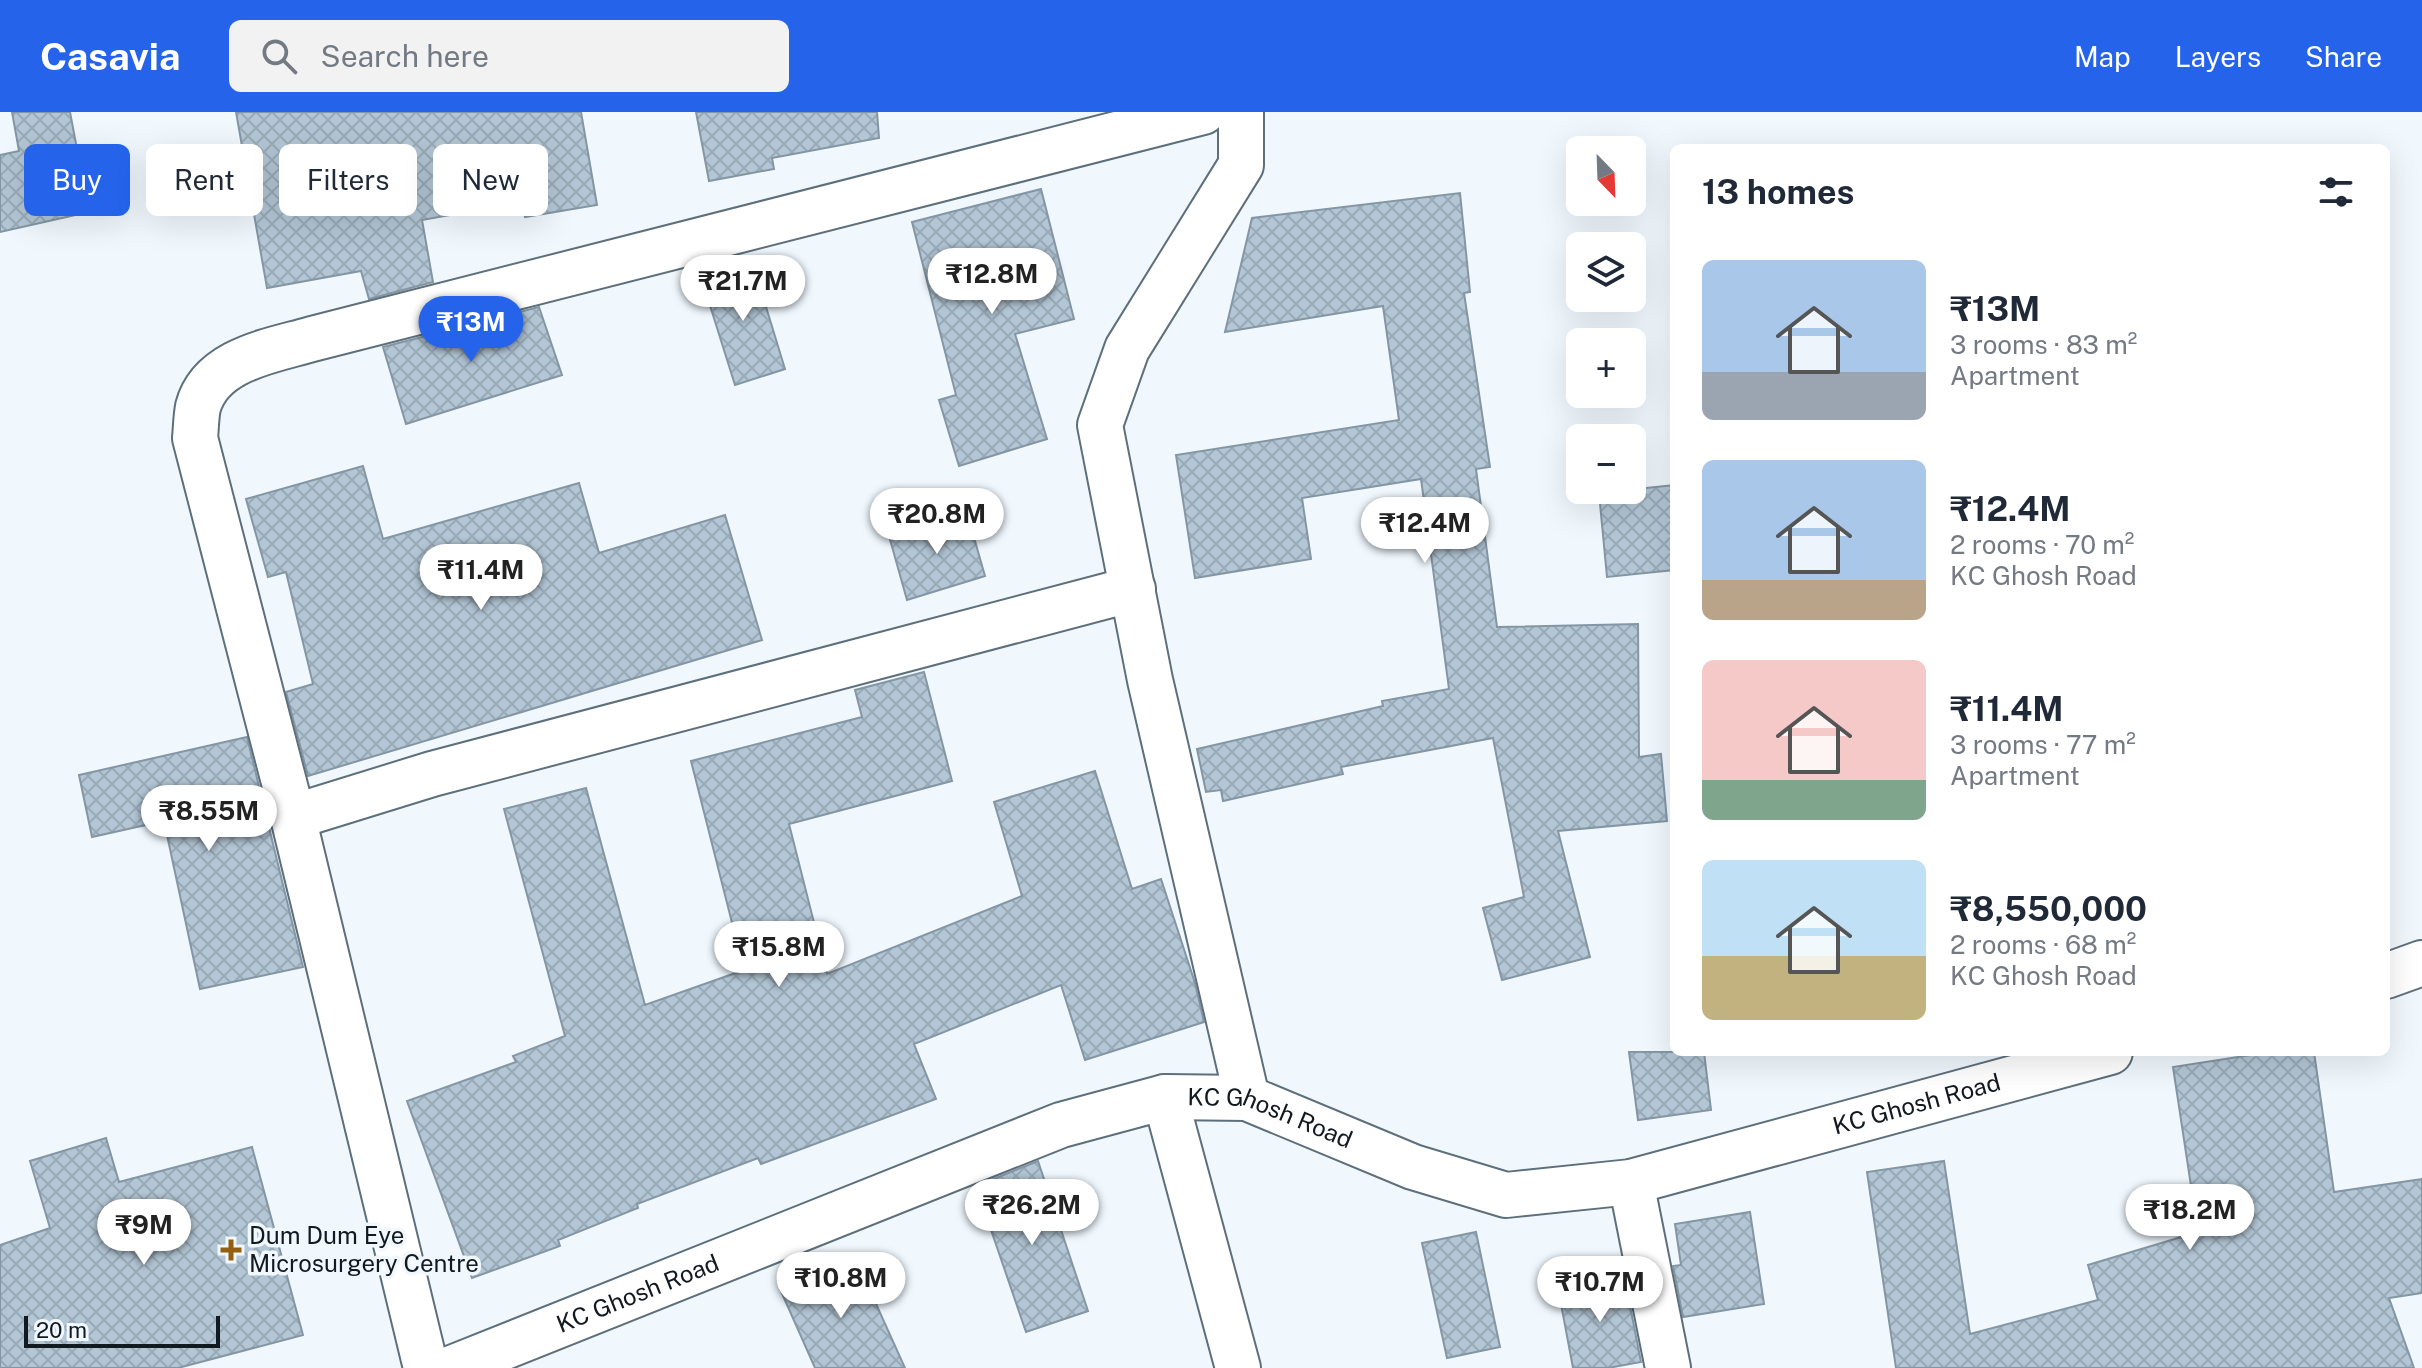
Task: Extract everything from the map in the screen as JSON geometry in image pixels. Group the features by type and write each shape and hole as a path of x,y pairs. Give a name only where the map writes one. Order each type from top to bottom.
{"street":[{"path":"426,1368 293,817 195,438 198,406 210,384 229,367 255,355 312,339 1203,112"},
{"path":"1241,112 1241,165 1127,349 1100,425 1150,680 1247,1098"},
{"path":"293,817 432,774 1133,589"},
{"path":"2390,975 2422,963"},
{"name":"KC Ghosh Road","path":"452,1368 1061,1125 1165,1097 1247,1098 1413,1167 1506,1195 1631,1182 2095,1056"},
{"path":"1165,1097 1238,1368"},
{"path":"1631,1182 1668,1368"}],"building":[{"path":"12,112 70,112 76,144 24,144 24,216 71,216 0,232 0,155 19,151"},
{"path":"236,112 581,112 597,205 548,213 548,144 433,144 433,216 444,216 422,220 433,282 369,299 361,271 267,288 254,216 263,216 263,144 242,144"},
{"path":"696,112 877,112 879,138 772,158 774,169 709,181"},
{"path":"1041,189 1074,319 1015,334 1047,439 959,466 939,400 956,395 912,222"},
{"path":"1460,193 1470,292 1464,293 1490,467 1476,469 1497,627 1638,624 1639,757 1661,754 1667,821 1558,831 1590,957 1502,980 1483,908 1524,897 1493,738 1341,767 1343,774 1223,801 1221,790 1206,792 1197,749 1383,706 1382,701 1449,689 1421,479 1302,498 1311,559 1195,578 1176,455 1399,420 1383,306 1225,332 1252,218"},
{"path":"752,261 785,369 735,385 701,277"},
{"path":"539,307 562,375 406,424 383,347"},
{"path":"363,466 383,539 579,483 599,553 725,515 762,640 308,776 286,692 313,684 286,572 268,577 246,499"},
{"path":"1670,485 1670,570 1607,577 1600,504 1646,504 1646,488"},
{"path":"967,513 985,576 907,600 889,536"},
{"path":"924,672 952,781 789,824 827,974 1022,896 994,802 1095,771 1132,889 1161,879 1195,983 1204,1022 1085,1060 1061,985 914,1044 936,1099 761,1164 758,1158 637,1204 638,1208 558,1240 560,1246 472,1278 407,1101 516,1062 513,1056 565,1036 504,809 586,788 645,1005 744,970 691,761 862,717 855,690"},
{"path":"247,737 303,967 200,989 164,821 92,837 79,775"},
{"path":"1629,1052 1704,1056 1711,1110 1638,1120"},
{"path":"2244,1056 2315,1056 2334,1192 2422,1179 2422,1293 2389,1298 2414,1368 1896,1368 1867,1172 1944,1161 1970,1334 2098,1300 2088,1265 2198,1232 2173,1067"},
{"path":"106,1138 119,1182 252,1147 303,1335 178,1368 0,1368 0,1245 50,1228 30,1161"},
{"path":"1038,1161 1088,1311 1026,1332 976,1186"},
{"path":"1750,1212 1764,1304 1683,1317 1673,1266 1681,1265 1675,1224"},
{"path":"1476,1232 1500,1347 1447,1358 1422,1243"},
{"path":"854,1255 905,1368 815,1368 780,1289"},
{"path":"1624,1275 1641,1362 1608,1368 1573,1368 1558,1288"}],"place":[{"name":"Dum Dum Eye Microsurgery Centre","path":"231,1250"}]}
